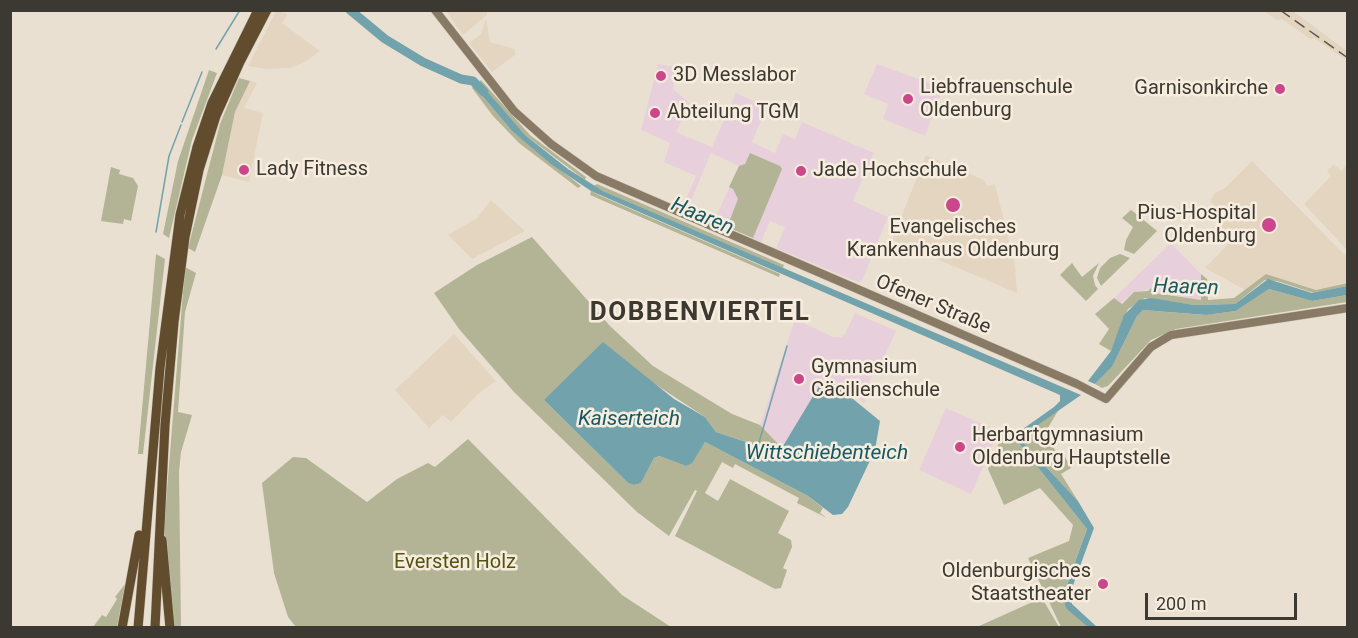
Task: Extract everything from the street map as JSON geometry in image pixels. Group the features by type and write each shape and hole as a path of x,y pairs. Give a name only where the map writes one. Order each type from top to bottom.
{"highway":[{"path":"138,627 152,458 181,236 227,78 258,10"},
{"path":"227,78 267,10"},
{"path":"155,627 159,513 176,270"},
{"path":"122,627 149,489"},
{"path":"159,513 170,627"}],"main road":[{"name":"Ofener Straße","path":"435,10 514,111 550,144 596,176 1084,387 1106,399 1151,347 1171,335 1347,308"}],"shaded area":[{"path":"276,11 288,14 282,23 320,51 305,62 290,68 266,69 248,66"},
{"path":"446,11 487,11 487,15 463,35"},
{"path":"1264,11 1293,11 1347,51 1347,61 1314,38 1310,39 1282,19 1277,20"},
{"path":"486,18 490,42 515,49 515,55 492,72 469,43 481,34"},
{"name":"Jade Hochschule","path":"658,64 675,67 673,89 690,103 676,132 712,147 736,93 767,107 752,142 775,153 783,134 795,139 802,122 874,153 853,201 888,217 862,281 858,282 776,248 785,227 770,221 761,242 714,221 739,166 711,153 687,210 682,208 696,176 664,162 670,143 641,130"},
{"name":"Liebfrauenschule Oldenburg","path":"877,64 943,88 925,136 883,119 888,104 864,94"},
{"path":"250,81 257,83 244,108 263,113 249,182 222,175 235,112"},
{"name":"Evangelisches Krankenhaus Oldenburg","path":"926,155 984,180 987,186 995,184 1015,266 1017,293 892,240"},
{"name":"Pius-Hospital Oldenburg","path":"1252,161 1347,257 1347,282 1316,290 1266,274 1245,290 1205,268 1228,244 1215,230 1226,220 1210,201 1215,193 1225,188"},
{"path":"1334,164 1341,171 1347,165 1347,250 1304,204 1331,176 1327,171"},
{"path":"491,200 525,231 472,259 448,235 477,218"},
{"path":"1171,243 1201,274 1201,300 1155,293 1152,289 1134,292 1120,304 1114,298"},
{"name":"Gymnasium Cäcilienschule","path":"855,313 896,331 880,367 877,366 869,382 873,384 864,403 826,376 782,448 760,425 795,319 833,337 841,337 845,334"},
{"path":"454,334 496,381 478,394 451,422 443,415 429,428 395,390"},
{"name":"Herbartgymnasium Oldenburg Hauptstelle","path":"946,408 999,431 971,494 919,470"}],"green space":[{"path":"209,70 217,73 192,140 169,238 163,234 178,161"},
{"path":"239,78 250,81 235,112 222,175 195,252 188,248 220,124"},
{"path":"481,80 530,135 586,177 585,180 525,135 479,82"},
{"path":"474,86 512,131 581,186 578,188 519,143 493,116 472,88"},
{"path":"750,153 782,169 753,238 727,227 738,199 733,189 729,187 739,166 745,164"},
{"path":"111,167 120,170 119,174 133,178 138,186 131,221 124,219 123,224 101,221"},
{"path":"597,184 784,265 783,268 603,191 594,186"},
{"path":"591,191 780,274 779,277 590,195"},
{"path":"1129,208 1157,231 1134,254 1124,250 1133,227 1122,218 1131,210"},
{"path":"532,237 610,326 653,366 732,414 760,425 782,448 777,456 771,456 758,446 716,432 705,417 646,378 544,400 628,483 634,485 641,483 654,458 661,456 686,466 705,442 808,496 823,508 820,513 827,518 797,503 799,498 735,464 733,468 722,462 705,493 718,501 730,479 789,511 778,533 791,540 792,547 783,568 787,570 781,588 775,589 675,536 697,491 695,490 669,536 637,512 514,392 459,329 434,293 477,265"},
{"path":"156,254 165,259 143,454 138,454"},
{"path":"1120,254 1130,258 1101,286 1097,278 1100,268 1110,258"},
{"path":"1072,263 1082,277 1099,263 1093,276 1098,289 1086,301 1060,275"},
{"path":"185,267 196,273 185,312 178,412 192,415 181,452 179,472 181,627 170,627 165,566 165,515"},
{"path":"1201,274 1207,279 1208,300 1234,298 1266,274 1316,290 1347,283 1347,286 1314,293 1277,281 1265,280 1235,304 1194,305 1145,298 1128,309 1111,351 1099,344 1109,329 1095,314 1114,298 1122,304 1134,292 1148,291 1151,288 1155,293 1201,300"},
{"path":"1269,289 1312,301 1347,295 1347,302 1176,329 1151,340 1108,386 1102,388 1095,384 1112,367 1137,316 1143,310 1205,315 1236,311"},
{"path":"1059,409 1045,433 1059,457 1064,455 1071,468 1061,474 1078,501 1019,438"},
{"path":"1004,431 1013,436 1087,529 1063,596 1088,627 1061,627 1028,558 1069,541 1073,525 1040,488 1004,505 988,469"},
{"name":"Eversten Holz","path":"468,439 622,595 671,627 296,627 288,617 274,573 262,483 293,457 306,458 367,502 397,479 428,463 435,467"},
{"path":"125,584 117,627 93,627 102,615 106,617 117,599 115,597"},
{"path":"1042,598 1059,627 977,627 1039,599"}],"water":[{"path":"479,82 525,135 568,169 603,191 1081,395 1019,438 1078,501 1094,528 1071,591 1072,604 1097,627 1088,627 1066,608 1063,596 1087,529 1013,436 1054,407 1060,401 1060,395 591,191 551,164 512,131 474,86"},
{"path":"1268,279 1312,293 1347,286 1347,295 1312,301 1269,289 1236,311 1206,315 1143,310 1137,316 1112,367 1095,384 1088,381 1111,351 1124,315 1139,300 1151,298 1194,305 1235,304"},
{"path":"603,342 674,399 705,417 716,432 758,446 771,456 777,456 821,383 831,381 880,421 875,450 848,507 842,514 833,515 808,496 705,442 692,463 686,466 660,456 654,458 641,483 634,485 628,483 544,400"}],"waterway":[{"path":"216,49 240,10"},
{"name":"Haaren","path":"350,10 385,39 423,62 461,79 473,81 484,92"},
{"path":"182,122 202,72"},
{"path":"156,232 169,156 181,125"},
{"name":"Wittschiebenteich","path":"758,446 787,346"}],"railway":[{"path":"1280,10 1348,58"}],"place":[{"name":"3D Messlabor","path":"661,76"},
{"name":"Garnisonkirche","path":"1280,89"},
{"name":"Liebfrauenschule Oldenburg","path":"908,99"},
{"name":"Abteilung TGM","path":"655,113"},
{"name":"Lady Fitness","path":"244,170"},
{"name":"Jade Hochschule","path":"801,171"},
{"name":"Evangelisches Krankenhaus Oldenburg","path":"953,205"},
{"name":"Pius-Hospital Oldenburg","path":"1269,225"},
{"name":"Gymnasium Cäcilienschule","path":"799,379"},
{"name":"Herbartgymnasium Oldenburg Hauptstelle","path":"960,447"},
{"name":"Oldenburgisches Staatstheater","path":"1103,584"}],"district":[{"name":"DOBBENVIERTEL","path":"700,313"}],"water label":[{"name":"Kaiserteich","path":"629,420"}]}
